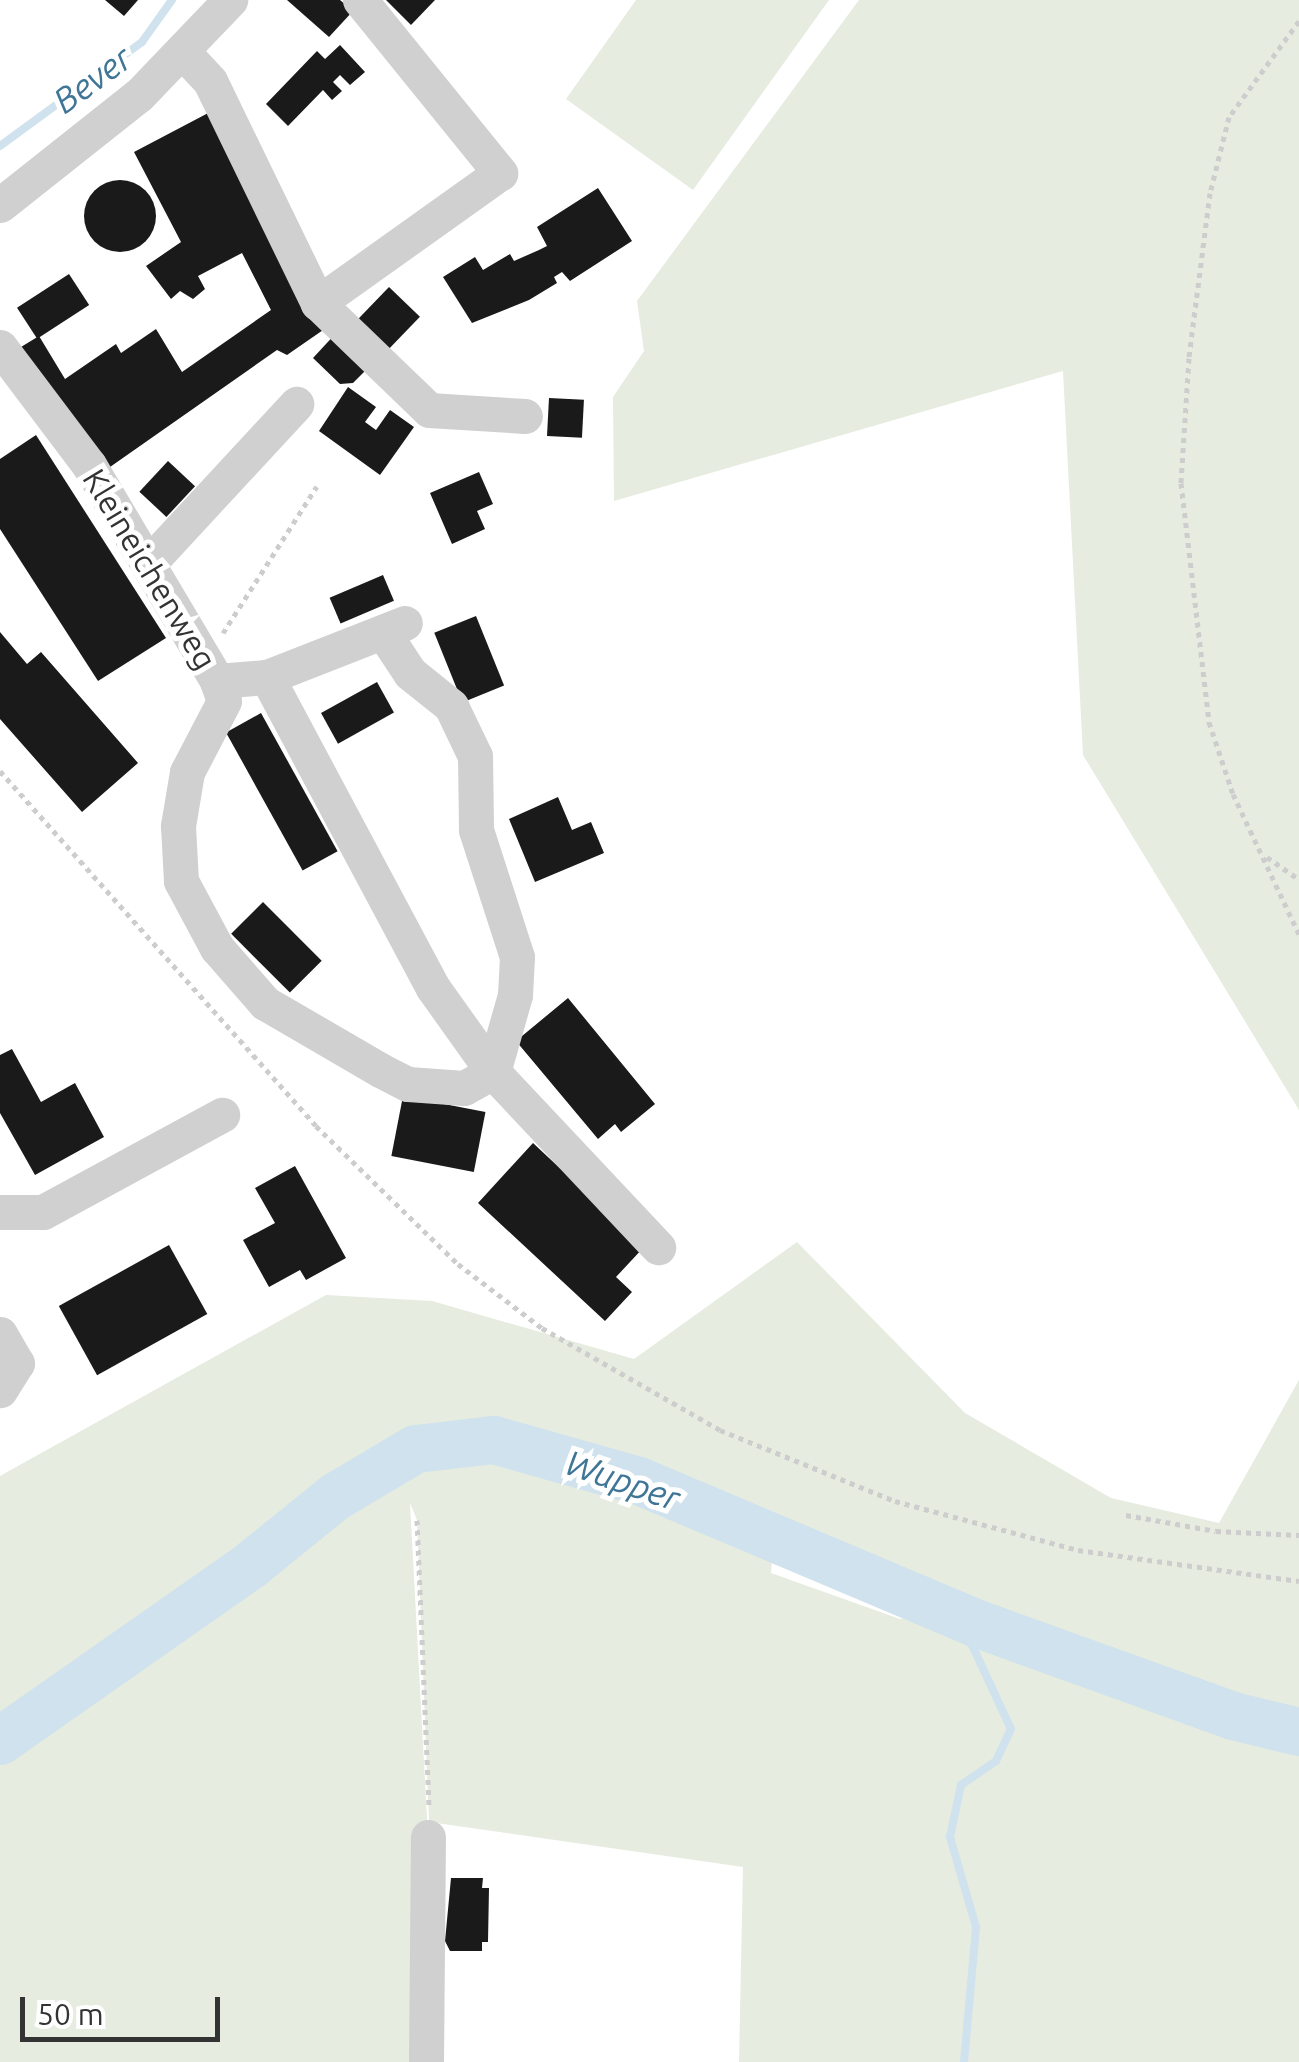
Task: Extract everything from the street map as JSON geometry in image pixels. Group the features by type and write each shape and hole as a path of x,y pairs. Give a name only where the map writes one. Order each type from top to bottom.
{"street":[{"path":"0,204 64,160 182,51 230,0"},
{"path":"318,303 500,173 360,0"},
{"path":"182,51 210,81 318,303 429,410 525,416"},
{"name":"Kleineichenweg","path":"0,346 89,466 217,681 267,677 394,628 410,674 458,715 476,756 476,830 517,957 515,996 492,1072"},
{"path":"149,563 296,404"},
{"path":"267,677 433,988 492,1072 658,1247"},
{"path":"217,681 224,701 187,772 178,826 181,881 217,948 266,1003 408,1084 464,1088 492,1072"},
{"path":"0,1212 43,1212 222,1115"},
{"path":"0,1334 16,1364 0,1390"},
{"path":"426,2062 428,1837"}],"path":[{"path":"1299,21 1229,117 1210,193 1191,340 1181,483 1209,722 1233,794 1299,934"},
{"path":"193,645 222,634 317,486"},
{"path":"0,771 316,1126 458,1264 542,1328 720,1430 895,1502 1078,1550 1299,1581"},
{"path":"1264,855 1299,880"},
{"path":"1126,1515 1216,1530 1299,1534"},
{"path":"417,1520 428,1837"}],"shaded area":[{"path":"636,0 829,0 693,190 566,99"},
{"path":"859,0 1299,0 1299,1110 1083,755 1063,371 614,501 613,397 644,351 637,301"},
{"path":"797,1242 965,1413 1111,1498 1219,1523 1299,1380 1299,2062 739,2062 743,1867 429,1822 417,1520 410,1503 428,1837 420,2062 0,2062 0,1476 326,1295 432,1301 634,1359","holes":["773,1549 1103,1646 1221,1693 949,1606 900,1619 771,1573"]}],"building":[{"path":"105,0 138,0 124,16"},
{"path":"287,0 340,0 353,11 329,37"},
{"path":"386,0 435,0 411,25"},
{"path":"340,45 365,72 350,85 340,75 333,82 342,91 332,100 323,90 288,126 266,104 317,51 325,59"},
{"path":"212,111 326,328 287,355 277,350 110,467 21,347 39,336 65,379 116,344 121,353 156,329 182,372 271,310 242,253 198,276 205,289 193,299 180,291 171,299 146,266 181,242 134,152"},
{"path":"120,180 145,191 156,216 145,241 120,252 95,241 84,216 95,191"},
{"path":"598,188 632,241 570,281 562,272 554,277 557,283 529,300 472,323 443,277 475,257 483,270 510,254 514,261 547,246 537,227"},
{"path":"69,274 89,305 37,339 17,308"},
{"path":"389,287 420,317 385,354 354,324"},
{"path":"338,331 372,364 353,383 340,384 313,358"},
{"path":"348,387 376,407 365,422 376,430 390,410 414,427 380,475 319,431"},
{"path":"549,398 584,400 582,438 547,436"},
{"path":"36,435 166,638 98,681 0,529 0,459"},
{"path":"168,461 195,486 166,517 139,492"},
{"path":"479,472 493,504 477,511 485,529 452,544 430,493"},
{"path":"383,575 394,601 341,623 330,598"},
{"path":"476,616 504,686 462,702 434,633"},
{"path":"0,632 27,664 41,652 138,763 82,812 0,719"},
{"path":"377,682 394,713 338,744 321,713"},
{"path":"261,713 338,851 303,871 226,732"},
{"path":"558,797 572,830 591,822 604,853 535,882 509,819"},
{"path":"263,902 322,961 290,993 231,934"},
{"path":"568,998 655,1104 621,1132 615,1124 598,1139 516,1041"},
{"path":"12,1049 41,1102 75,1083 104,1137 35,1175 0,1113 0,1055"},
{"path":"403,1096 485,1112 474,1172 391,1156"},
{"path":"533,1143 644,1247 616,1277 632,1292 605,1321 478,1203"},
{"path":"295,1166 346,1258 306,1280 300,1270 269,1287 243,1240 275,1223 255,1188"},
{"path":"169,1245 207,1314 97,1375 59,1306"},
{"path":"451,1878 483,1878 482,1888 489,1888 488,1942 482,1942 482,1951 450,1951 445,1941"}],"waterway":[{"name":"Bever","path":"0,146 142,42 172,0"},
{"name":"Wupper","path":"0,1741 251,1565 335,1497 416,1449 494,1440 639,1481 978,1624 1233,1716 1299,1732"},
{"path":"964,2062 976,1927 950,1837 961,1785 996,1761 1011,1729 971,1643 978,1624"}]}
